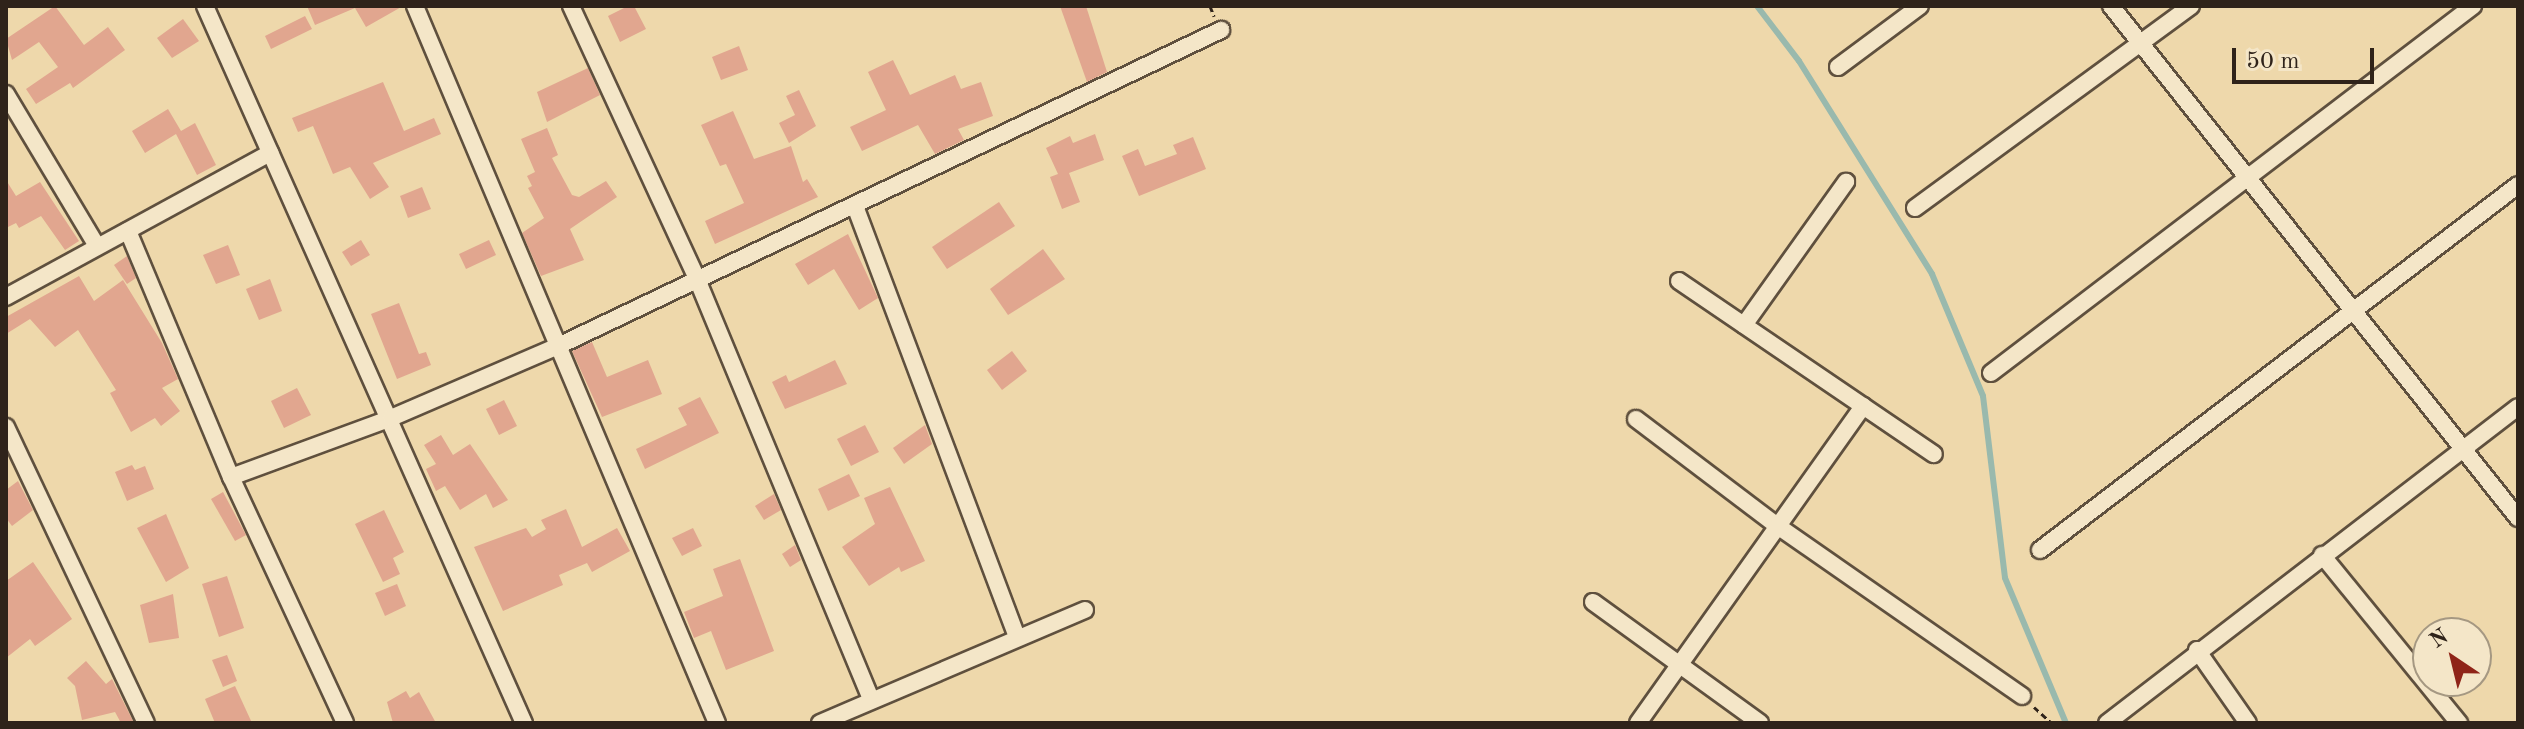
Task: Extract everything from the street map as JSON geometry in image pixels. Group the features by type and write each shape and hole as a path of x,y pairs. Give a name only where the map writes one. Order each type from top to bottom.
{"street":[{"path":"205,6 391,418 524,723"},
{"path":"415,6 556,347 717,723"},
{"path":"571,6 697,279 871,700"},
{"path":"1838,67 1920,6"},
{"path":"2111,6 2465,447 2518,518"},
{"path":"1915,208 2191,6"},
{"path":"1991,373 2247,175 2473,6"},
{"path":"231,477 391,418 556,347 1221,30"},
{"path":"6,94 97,246"},
{"path":"6,297 270,153"},
{"path":"1744,325 1846,182"},
{"path":"2040,550 2357,312 2518,185"},
{"path":"855,206 1017,638"},
{"path":"128,231 231,477 345,723"},
{"path":"1679,281 1934,454"},
{"path":"1638,723 1863,406"},
{"path":"2107,723 2197,650 2518,407"},
{"path":"1636,419 1779,527 2022,696"},
{"path":"8,436 146,723"},
{"path":"2322,555 2459,723"},
{"path":"1593,602 1760,723"},
{"path":"820,723 1085,610"},
{"path":"2197,650 2248,723"}],"path":[{"path":"2022,696 2052,723"}],"building":[{"path":"55,6 84,45 108,27 125,50 73,88 70,83 36,104 26,89 58,67 39,42 12,60 6,39"},
{"path":"307,6 403,6 366,27 355,8 315,25"},
{"path":"634,6 646,29 620,42 608,16"},
{"path":"1060,6 1086,6 1107,72 1087,82"},
{"path":"305,16 312,29 271,49 265,36"},
{"path":"183,19 199,41 172,58 157,38"},
{"path":"739,46 748,70 721,80 712,57"},
{"path":"893,60 910,95 955,75 961,89 981,82 993,116 958,129 964,140 935,154 918,125 862,151 850,127 886,110 868,72"},
{"path":"588,68 600,95 547,122 537,92"},
{"path":"383,82 404,131 434,118 441,134 373,163 389,187 370,199 350,167 333,174 313,126 298,132 292,118"},
{"path":"799,90 816,126 789,143 779,123 795,115 786,96"},
{"path":"168,109 181,131 195,123 216,165 197,175 176,134 145,153 132,131"},
{"path":"733,111 754,159 791,146 803,182 807,179 818,197 715,244 705,221 744,203 726,164 720,166 701,125"},
{"path":"547,128 558,155 552,158 572,195 579,197 606,181 617,197 570,229 584,260 541,276 522,233 544,218 528,188 532,186 527,176 535,172 521,139"},
{"path":"1095,134 1104,160 1069,173 1080,202 1062,209 1050,177 1058,174 1046,148 1070,136 1073,143"},
{"path":"1193,137 1206,169 1139,196 1122,156 1138,149 1145,166 1177,154 1173,145"},
{"path":"6,180 16,196 40,182 79,241 65,250 41,216 19,228 16,223 6,228"},
{"path":"422,187 431,209 408,218 400,196"},
{"path":"999,202 1015,226 947,269 932,247"},
{"path":"848,234 878,298 859,310 834,269 808,285 795,264"},
{"path":"361,240 370,255 351,266 342,252"},
{"path":"489,240 496,255 466,269 459,254"},
{"path":"228,245 240,275 216,284 203,255"},
{"path":"1043,249 1065,279 1008,315 990,289"},
{"path":"127,256 136,278 127,284 114,265"},
{"path":"79,276 94,301 123,280 162,343 178,379 162,388 180,411 161,426 155,418 131,432 110,393 116,390 78,330 55,347 30,319 6,334 6,317"},
{"path":"270,279 282,311 259,320 246,289"},
{"path":"399,303 419,354 426,352 431,365 397,379 371,314"},
{"path":"592,342 607,377 648,360 662,394 602,417 572,351"},
{"path":"1012,351 1027,371 1002,390 987,370"},
{"path":"835,360 847,384 785,409 772,382 786,375 789,382"},
{"path":"297,388 311,415 284,428 271,401"},
{"path":"700,397 719,433 645,469 636,449 687,425 678,408"},
{"path":"504,400 517,426 499,435 486,409"},
{"path":"865,425 879,452 851,466 837,439"},
{"path":"925,425 932,444 904,464 893,448"},
{"path":"441,435 453,455 470,444 508,500 493,508 486,494 460,510 445,486 436,491 426,469 436,464 424,445"},
{"path":"132,465 135,470 145,466 154,489 127,501 115,472"},
{"path":"849,474 860,496 828,511 818,489"},
{"path":"18,481 33,510 12,526 6,518 6,490"},
{"path":"890,487 925,561 901,572 899,567 869,586 842,547 875,524 864,498"},
{"path":"223,492 246,535 235,541 211,499"},
{"path":"774,494 781,510 764,520 755,506"},
{"path":"566,509 582,547 617,528 630,551 592,572 587,563 559,575 563,585 503,611 474,547 526,528 532,537 546,529 541,520"},
{"path":"384,510 404,552 393,558 400,574 383,582 355,524"},
{"path":"166,514 189,568 166,582 137,528"},
{"path":"693,528 702,546 682,556 672,538"},
{"path":"795,545 801,560 790,567 782,554"},
{"path":"740,559 774,651 726,670 711,631 694,638 684,612 723,596 713,569"},
{"path":"33,562 72,619 35,646 30,639 6,658 6,581"},
{"path":"227,576 244,628 219,637 202,584"},
{"path":"397,584 406,606 385,616 375,593"},
{"path":"173,594 179,638 149,643 140,605"},
{"path":"227,655 237,681 223,687 212,660"},
{"path":"86,661 106,684 112,679 134,723 121,723 115,712 82,720 75,686 67,678"},
{"path":"235,686 252,723 215,723 205,699"},
{"path":"406,691 410,698 419,692 436,723 393,723 387,702"}],"waterway":[{"path":"1757,6 1799,61 1932,274 1983,396 2005,578 2066,723"}]}
